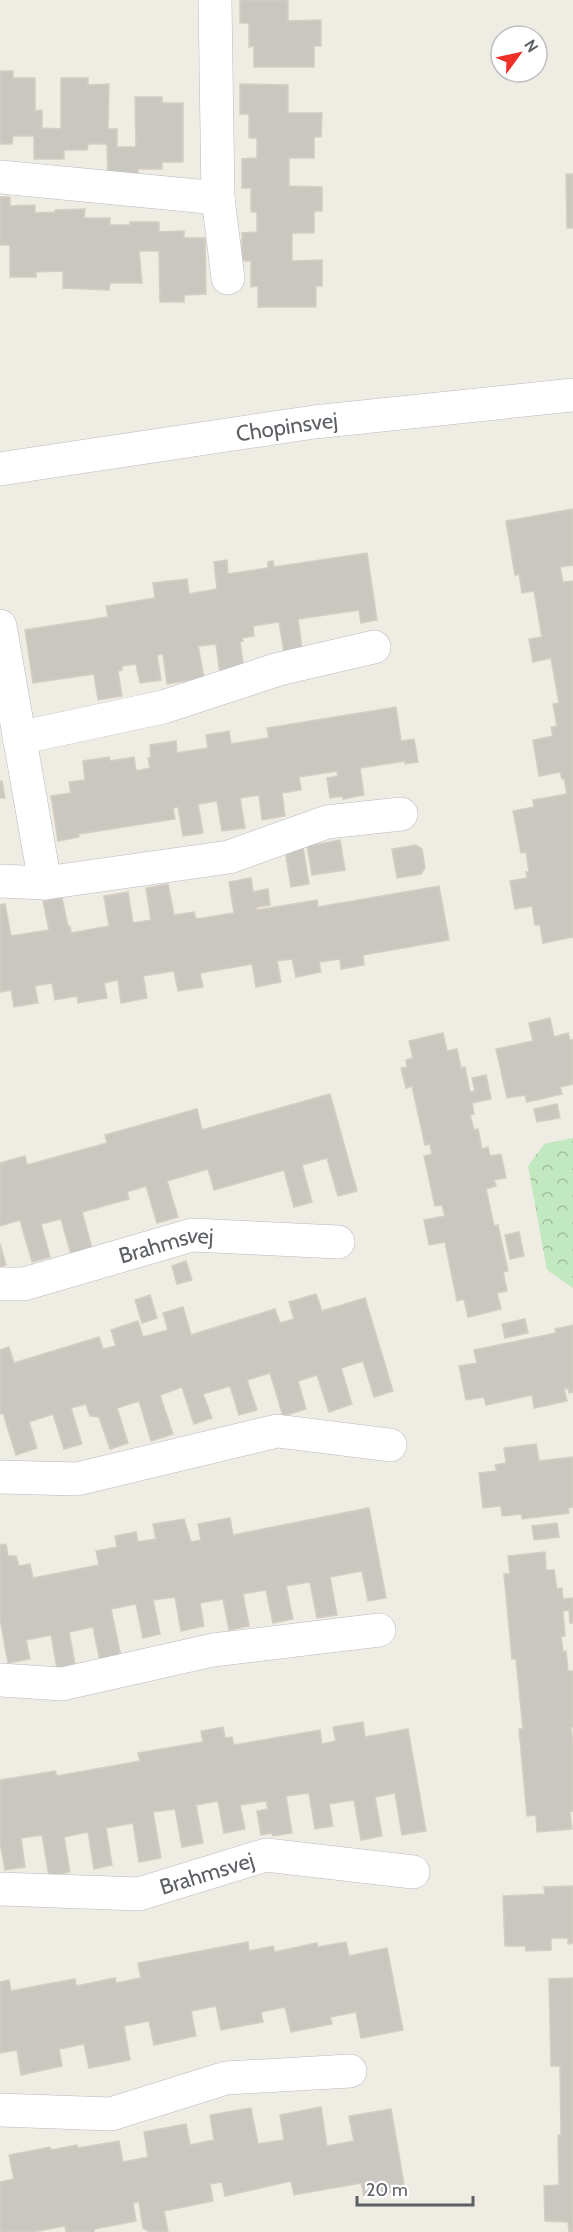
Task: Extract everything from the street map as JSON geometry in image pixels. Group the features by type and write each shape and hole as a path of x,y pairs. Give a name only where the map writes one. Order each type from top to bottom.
{"street":[{"path":"215,0 218,198 228,278"},
{"path":"0,177 218,198"},
{"name":"Chopinsvej","path":"0,469 314,422 573,395"},
{"path":"0,626 45,883"},
{"path":"19,738 163,707 279,669 374,647"},
{"path":"0,881 45,883 229,857 327,822 401,814"},
{"name":"Brahmsvej","path":"0,1284 24,1284 192,1235 338,1242"},
{"path":"0,1477 77,1479 277,1431 390,1445"},
{"path":"0,1680 62,1684 213,1650 379,1630"},
{"name":"Brahmsvej","path":"0,1889 138,1894 266,1856 412,1872"},
{"path":"0,2110 111,2114 226,2078 350,2071"}],"green space":[{"path":"573,1138 573,1288 547,1270 528,1166 544,1144"}],"building":[{"path":"240,0 288,0 288,21 321,20 321,46 314,46 314,67 254,67 254,46 249,47 249,23 240,23"},
{"path":"0,71 13,71 13,78 35,78 35,111 42,110 42,128 61,129 61,78 88,78 88,85 109,84 108,129 117,129 117,147 136,147 135,97 162,97 162,103 183,103 183,162 162,162 162,169 138,169 138,177 108,177 107,144 88,144 87,150 64,150 64,159 34,159 34,136 13,136 12,144 0,144"},
{"path":"240,84 288,85 288,113 322,113 321,137 314,137 314,158 289,158 289,186 322,187 322,211 314,211 314,233 292,233 292,261 322,260 322,286 316,286 316,307 258,307 258,286 251,287 251,261 242,261 242,233 257,232 257,212 251,212 251,188 242,188 242,159 257,158 257,138 249,138 249,114 240,114"},
{"path":"566,174 573,174 573,228 567,228"},
{"path":"0,197 10,197 10,206 35,205 35,213 85,209 84,218 110,218 110,225 159,222 159,232 184,231 184,238 205,238 206,294 184,295 184,302 160,302 159,251 139,251 142,283 110,283 109,290 63,288 63,271 36,272 36,277 10,277 10,245 0,245"},
{"path":"573,509 573,565 560,567 563,582 573,581 573,937 543,943 540,925 535,925 532,906 515,909 510,881 527,878 526,872 529,872 526,852 521,853 513,811 534,807 533,800 567,794 564,778 562,779 560,772 539,776 533,740 553,736 551,727 557,726 553,704 559,703 551,658 533,662 529,639 542,637 534,591 522,593 519,574 515,575 506,521"},
{"path":"367,553 377,620 361,623 359,610 298,619 302,649 284,652 279,622 253,626 254,636 242,638 243,641 240,642 244,670 220,674 216,644 198,646 204,678 167,684 163,654 157,655 161,680 140,683 136,664 122,666 122,670 118,671 122,696 98,700 94,674 33,683 25,630 108,617 106,606 155,598 153,583 187,579 189,594 217,589 214,562 227,560 228,574 268,568 268,562 273,561 274,567"},
{"path":"396,707 401,741 414,739 418,762 405,764 405,761 360,768 364,795 343,799 343,796 330,798 327,778 338,776 337,771 299,777 301,790 282,793 285,816 262,820 259,795 240,798 245,828 222,831 217,801 198,804 203,833 183,836 178,807 173,808 175,819 79,834 79,837 58,841 51,796 71,793 69,782 85,780 83,761 109,757 110,761 134,757 136,771 150,768 148,758 151,757 150,745 176,741 177,753 208,748 206,735 229,731 231,744 269,738 267,728"},
{"path":"0,781 2,781 5,798 0,798"},
{"path":"340,840 345,870 312,875 307,846"},
{"path":"416,845 422,849 425,868 421,874 397,878 392,849"},
{"path":"303,847 309,884 291,887 285,850"},
{"path":"251,878 253,892 268,889 270,905 257,907 257,910 317,900 318,907 439,886 449,940 363,955 364,965 341,969 340,959 319,962 321,972 296,977 292,959 277,961 281,982 256,987 252,964 200,973 203,987 178,991 174,971 143,976 147,998 121,1003 118,980 104,983 107,998 78,1003 77,996 55,1000 52,983 35,986 38,1003 14,1007 11,990 0,992 0,905 5,904 11,936 49,930 43,901 62,898 71,933 109,926 104,896 128,892 133,923 151,920 146,888 168,884 174,915 194,912 196,919 234,913 229,882"},
{"path":"550,1018 554,1037 568,1033 570,1040 573,1040 573,1084 560,1087 562,1094 527,1102 525,1095 507,1098 496,1049 533,1041 529,1023"},
{"path":"443,1033 447,1051 457,1049 461,1068 465,1067 470,1092 475,1091 472,1078 486,1075 491,1099 472,1103 474,1114 470,1115 474,1130 478,1129 482,1149 488,1147 490,1156 501,1154 506,1178 494,1180 496,1186 486,1189 494,1226 498,1225 508,1271 503,1272 507,1291 497,1293 501,1309 468,1317 464,1299 457,1301 445,1242 429,1245 424,1220 445,1216 442,1205 435,1206 424,1156 432,1154 430,1144 425,1145 412,1086 406,1088 401,1068 407,1067 406,1060 413,1058 409,1041"},
{"path":"330,1094 357,1191 338,1196 327,1158 302,1165 312,1202 294,1207 284,1170 214,1190 208,1169 167,1181 178,1217 157,1223 146,1186 127,1192 129,1199 82,1212 92,1248 71,1254 61,1219 41,1224 50,1257 32,1262 20,1220 0,1226 0,1163 25,1156 27,1165 107,1143 105,1135 197,1109 202,1130"},
{"path":"557,1104 560,1118 537,1122 534,1109"},
{"path":"519,1232 524,1256 510,1259 505,1235"},
{"path":"0,1244 6,1265 0,1267"},
{"path":"186,1261 192,1280 177,1284 172,1266"},
{"path":"316,1294 322,1311 365,1298 393,1391 374,1397 363,1361 341,1368 352,1404 329,1412 317,1375 298,1381 306,1409 283,1416 270,1373 247,1380 257,1410 239,1415 230,1386 203,1394 212,1418 194,1424 182,1387 160,1395 173,1434 151,1441 139,1401 117,1408 128,1443 110,1449 99,1417 90,1416 86,1404 71,1408 82,1444 64,1449 53,1414 29,1422 37,1448 16,1455 3,1413 0,1414 0,1350 9,1347 14,1363 99,1337 103,1349 116,1346 111,1330 138,1321 143,1337 168,1330 163,1313 183,1307 191,1335 275,1309 280,1323 294,1319 289,1302"},
{"path":"150,1295 157,1318 142,1323 135,1300"},
{"path":"525,1319 528,1333 505,1338 502,1324"},
{"path":"573,1325 573,1392 569,1393 568,1388 564,1389 567,1401 534,1408 532,1395 486,1405 484,1397 466,1400 459,1366 477,1363 474,1350 556,1333 555,1329"},
{"path":"536,1444 539,1461 573,1457 573,1507 568,1508 569,1513 522,1519 522,1514 502,1516 501,1506 483,1508 479,1473 497,1471 495,1465 506,1463 504,1448"},
{"path":"369,1508 386,1598 368,1601 362,1571 330,1577 337,1615 317,1618 310,1582 286,1586 293,1619 273,1623 266,1590 243,1594 249,1626 229,1630 223,1599 200,1603 204,1626 181,1631 175,1597 153,1600 160,1634 143,1638 136,1604 111,1609 121,1657 100,1661 93,1627 69,1632 75,1664 57,1668 51,1635 26,1640 30,1659 8,1663 0,1619 0,1545 6,1544 8,1556 16,1556 19,1566 30,1564 33,1578 99,1565 96,1551 117,1547 115,1536 136,1532 138,1542 156,1539 153,1524 184,1519 191,1542 201,1540 198,1524 230,1518 233,1535"},
{"path":"557,1523 559,1537 534,1540 532,1526"},
{"path":"545,1552 546,1570 554,1570 557,1589 562,1588 563,1599 573,1598 573,1623 570,1623 569,1610 563,1611 565,1636 561,1636 563,1652 566,1651 568,1671 573,1671 573,1727 571,1727 573,1811 570,1812 572,1829 537,1832 536,1815 527,1816 519,1729 523,1729 516,1659 512,1659 504,1574 510,1574 508,1556"},
{"path":"363,1722 365,1737 408,1729 426,1831 402,1835 395,1793 375,1797 382,1836 361,1840 354,1800 329,1804 333,1826 315,1829 309,1793 286,1796 292,1833 273,1836 272,1833 261,1835 257,1811 268,1809 266,1801 240,1805 245,1829 224,1833 218,1801 196,1805 203,1843 182,1847 175,1809 153,1812 161,1858 139,1862 133,1823 106,1828 112,1865 94,1869 88,1832 64,1837 70,1872 49,1876 42,1835 21,1838 25,1867 5,1870 0,1843 0,1780 55,1771 57,1776 140,1761 138,1753 203,1742 201,1731 223,1727 225,1738 232,1737 234,1745 320,1730 322,1744 336,1741 333,1727"},
{"path":"573,1886 573,1943 568,1944 568,1938 551,1938 551,1950 526,1951 525,1946 505,1946 503,1896 545,1894 544,1887"},
{"path":"248,1942 249,1951 273,1946 275,1952 317,1943 318,1947 346,1942 349,1956 387,1948 403,2030 361,2038 356,2012 330,2017 332,2024 291,2032 285,2007 261,2012 263,2022 221,2030 216,2006 191,2011 196,2036 154,2045 149,2021 124,2026 130,2060 89,2068 84,2044 59,2049 62,2066 21,2075 17,2050 0,2053 0,1982 9,1980 11,1991 75,1979 76,1986 115,1978 116,1983 141,1978 138,1963"},
{"path":"573,1978 573,2232 569,2232 568,2222 545,2221 544,2186 559,2185 558,2135 561,2135 560,2066 551,2066 549,1979"},
{"path":"321,2107 327,2146 354,2141 349,2116 391,2109 405,2190 364,2197 361,2183 294,2195 291,2181 225,2196 222,2182 210,2184 213,2201 164,2211 168,2232 150,2232 143,2228 139,2202 133,2203 136,2221 94,2229 94,2232 66,2232 65,2226 33,2232 0,2232 0,2182 14,2179 9,2155 50,2147 51,2150 77,2145 78,2148 119,2141 123,2162 148,2157 144,2132 186,2124 190,2145 214,2140 210,2115 251,2108 258,2144 284,2140 280,2115"}]}
